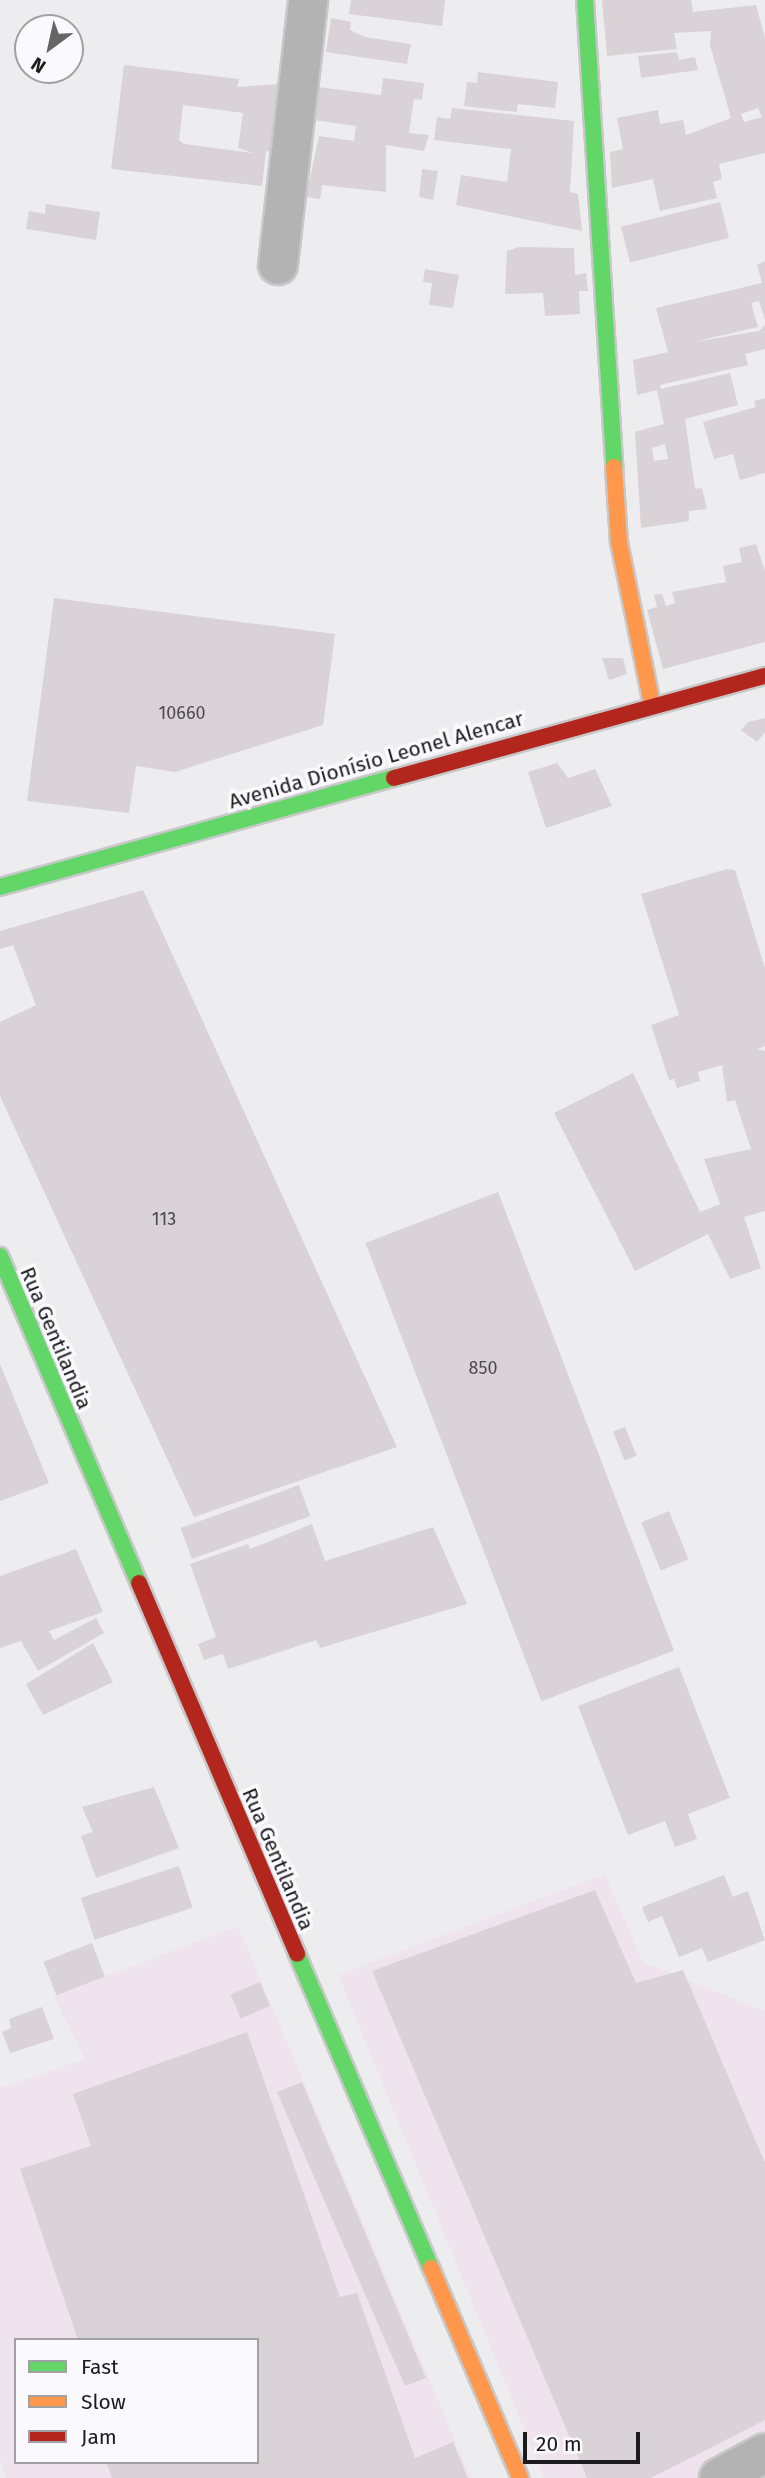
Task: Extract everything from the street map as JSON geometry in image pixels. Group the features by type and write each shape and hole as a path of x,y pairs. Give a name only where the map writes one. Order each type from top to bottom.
{"street":[{"path":"278,265 308,0"},
{"path":"585,0 619,542 652,704"},
{"name":"Avenida Dionísio Leonel Alencar","path":"0,887 652,704 765,676"},
{"name":"Rua Gentilandia","path":"0,1256 520,2478"},
{"path":"719,2478 765,2452"}],"shaded area":[{"path":"605,1874 643,1962 765,2011 765,2478 544,2478 338,1975"},
{"path":"238,1926 471,2478 6,2478 0,2461 0,2088 85,2059 53,1996"}],"building":[{"path":"351,0 445,0 442,26 349,14"},
{"path":"602,0 691,0 693,12 756,5 765,38 765,153 719,164 722,179 713,182 717,198 660,211 653,179 612,188 610,152 623,149 617,118 658,110 660,124 683,120 686,135 731,118 710,45 711,31 674,33 677,49 607,56","holes":["758,108 762,117 744,122 741,114"]},
{"path":"331,18 351,22 350,30 365,37 411,44 407,64 326,52"},
{"path":"677,52 679,60 695,57 698,70 641,78 638,56"},
{"path":"124,65 239,79 237,87 277,84 276,153 266,151 262,186 111,169","holes":["183,105 243,113 238,148 253,153 184,144 179,140"]},
{"path":"478,72 558,82 555,108 518,104 517,112 464,106 467,82 477,83"},
{"path":"383,78 424,83 422,100 414,99 409,133 429,135 424,151 386,145 386,192 322,185 320,199 306,197 319,136 354,141 356,126 314,120 318,87 381,95"},
{"path":"452,108 574,121 570,192 578,194 582,231 456,205 461,175 507,182 511,149 434,140 437,117 450,119"},
{"path":"422,169 438,171 433,200 419,197"},
{"path":"720,202 729,238 630,263 621,227"},
{"path":"46,204 100,212 96,240 26,229 29,211 45,214"},
{"path":"519,247 574,248 575,275 586,273 588,291 579,291 580,314 545,316 543,293 505,294 507,251"},
{"path":"765,261 765,320 759,301 751,303 758,327 693,342 759,331 765,325 765,349 745,354 748,365 660,385 661,389 730,373 738,405 685,419 695,489 702,488 707,509 689,511 689,521 641,528 635,432 664,424 657,390 637,395 633,360 668,352 656,308 762,283 757,265","holes":["665,444 668,459 654,461 652,448"]},
{"path":"425,269 459,275 453,308 429,305 432,283 423,282"},
{"path":"765,398 765,473 740,480 733,454 714,459 703,422 756,407 754,401"},
{"path":"756,544 765,571 765,642 663,669 647,610 657,607 654,595 662,594 666,606 675,603 672,592 726,582 723,566 742,562 739,548"},
{"path":"54,598 335,634 323,725 175,772 136,766 129,813 27,801"},
{"path":"602,658 623,658 627,674 609,680"},
{"path":"765,718 765,732 757,742 741,730 748,722"},
{"path":"557,763 568,778 595,769 612,806 546,828 528,772"},
{"path":"727,869 735,870 765,968 765,1046 757,1049 765,1051 765,1211 744,1217 761,1268 730,1279 708,1234 635,1271 554,1113 633,1073 700,1212 720,1204 704,1159 751,1149 735,1100 727,1102 722,1065 698,1072 700,1081 677,1088 674,1079 669,1080 651,1025 679,1015 641,894"},
{"path":"143,890 397,1447 194,1517 0,1096 0,1022 36,1005 13,945 0,949 0,931"},
{"path":"498,1192 674,1650 541,1701 365,1243"},
{"path":"0,1364 49,1483 0,1501"},
{"path":"625,1427 637,1456 625,1461 613,1432"},
{"path":"299,1485 310,1516 192,1559 181,1528"},
{"path":"669,1511 688,1559 661,1570 641,1522"},
{"path":"312,1524 325,1561 433,1527 467,1604 320,1648 316,1640 228,1669 223,1654 204,1660 198,1644 216,1637 190,1564 248,1544 250,1549"},
{"path":"76,1549 103,1612 49,1631 54,1640 96,1618 104,1633 38,1671 21,1641 0,1648 0,1576"},
{"path":"93,1643 113,1682 43,1715 26,1684"},
{"path":"679,1667 730,1798 688,1814 697,1839 675,1847 665,1821 628,1835 578,1706"},
{"path":"154,1787 179,1848 96,1878 81,1836 93,1832 82,1807"},
{"path":"179,1866 193,1908 95,1940 81,1898"},
{"path":"724,1875 733,1897 748,1891 765,1940 708,1962 702,1948 679,1957 662,1916 648,1922 642,1907"},
{"path":"595,1890 636,1983 683,1970 765,2163 765,2420 651,2478 587,2478 372,1971"},
{"path":"92,1943 105,1977 56,1995 43,1962"},
{"path":"260,1982 270,2006 241,2018 231,1995"},
{"path":"42,2007 54,2039 10,2053 2,2032 11,2028 9,2019"},
{"path":"247,2032 340,2297 357,2293 415,2458 453,2442 468,2478 112,2478 107,2464 259,2464 259,2338 77,2338 20,2169 91,2146 73,2094"},
{"path":"302,2082 426,2378 405,2386 277,2092"}],"traffic: fast":[{"path":"585,0 614,467"},
{"path":"0,887 394,778"},
{"path":"0,1256 139,1583"},
{"path":"297,1954 431,2268"}],"traffic: slow":[{"path":"614,467 619,542 652,704"},
{"path":"431,2268 520,2478"}],"traffic: jam":[{"path":"394,778 765,676"},
{"path":"139,1583 297,1954"}]}
